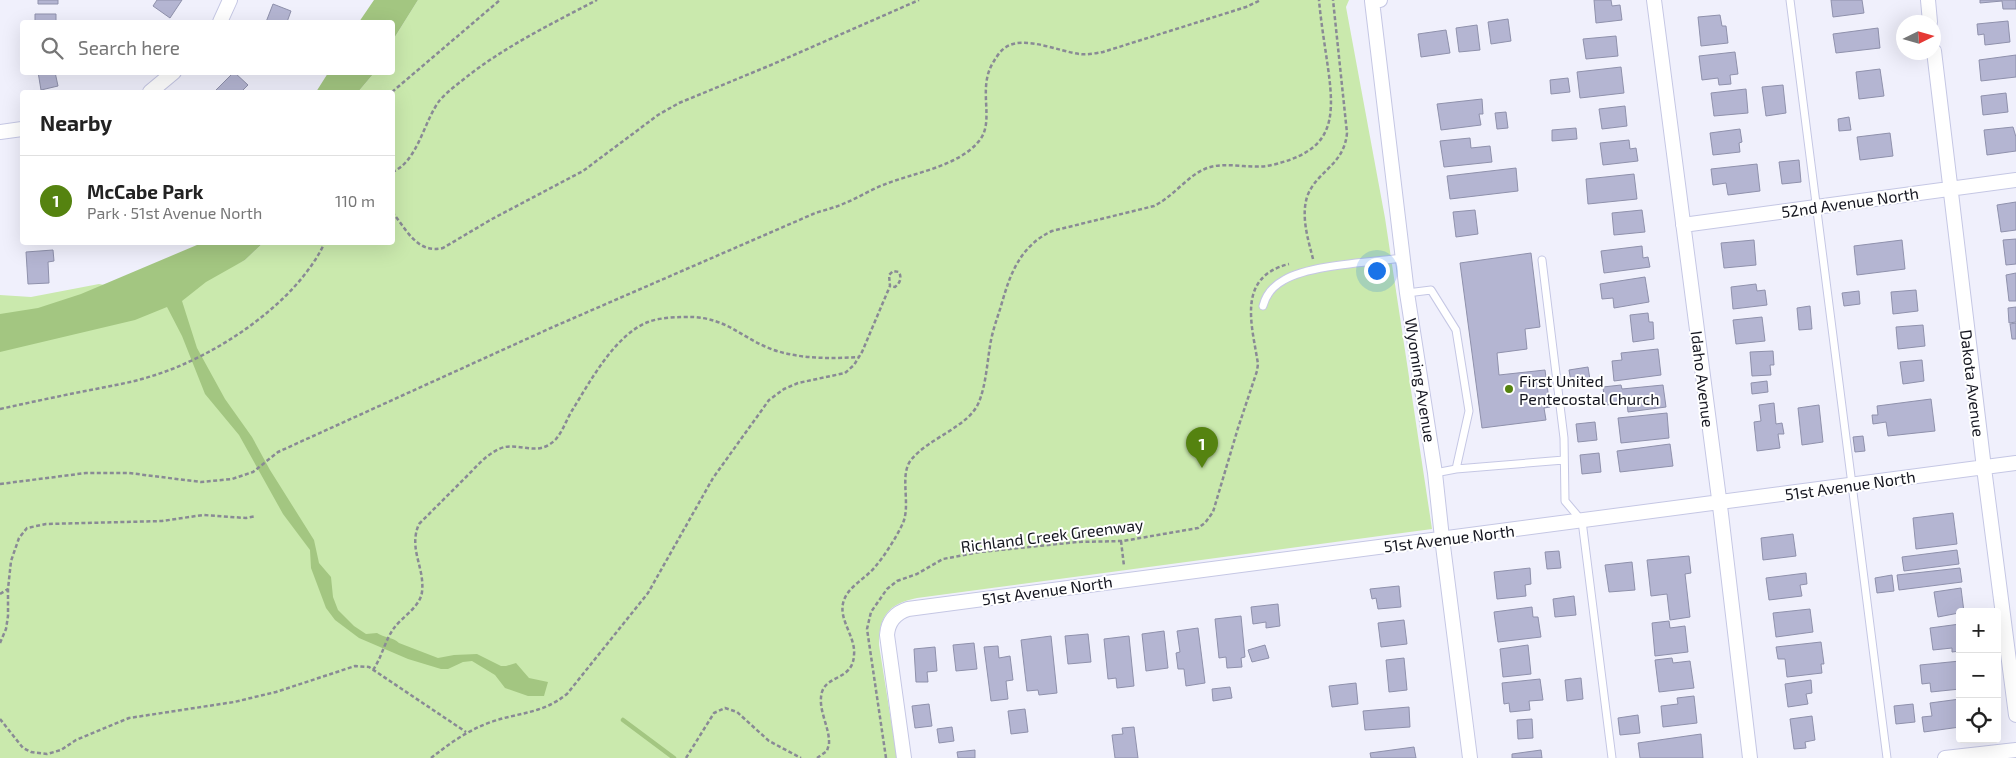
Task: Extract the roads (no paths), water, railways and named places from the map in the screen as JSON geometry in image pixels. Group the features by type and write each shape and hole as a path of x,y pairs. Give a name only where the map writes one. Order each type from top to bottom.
{"street":[{"path":"221,20 230,0"},
{"name":"Wyoming Avenue","path":"1376,0 1407,293 1435,473 1470,758"},
{"name":"Idaho Avenue","path":"1654,0 1750,758"},
{"path":"1928,0 1929,15"},
{"name":"Dakota Avenue","path":"1935,60 1949,189 2016,715"},
{"path":"152,90 170,75"},
{"path":"0,132 20,129"},
{"name":"52nd Avenue North","path":"1683,225 2016,180"},
{"name":"51st Avenue North","path":"904,758 886,640 888,625 896,614 908,609 2016,463"},
{"path":"1945,758 2016,750"}],"lane":[{"path":"1790,0 1887,758"},
{"path":"1263,306 1268,294 1286,278 1315,270 1403,258"},
{"path":"1542,260 1564,438 1564,501 1582,521 1612,758"},
{"path":"1407,293 1431,290 1456,330 1469,411 1456,469"},
{"path":"1435,473 1456,469 1564,460"}],"waterway":[{"path":"623,720 674,758"}],"place":[{"name":"First United Pentecostal Church","path":"1509,389"},
{"name":"McCabe Park","path":"1202,468"}]}
